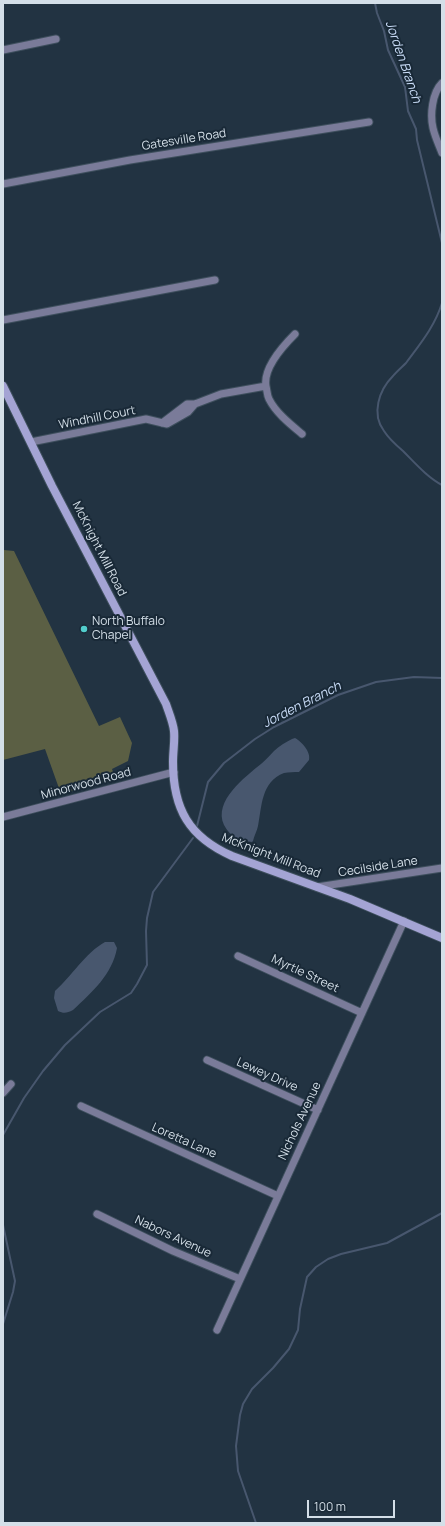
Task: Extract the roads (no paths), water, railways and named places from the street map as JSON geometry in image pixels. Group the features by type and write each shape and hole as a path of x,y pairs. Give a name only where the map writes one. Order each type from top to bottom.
{"street":[{"path":"3,50 56,39"},
{"path":"442,83 438,86 433,104 433,127 442,153"},
{"name":"Gatesville Road","path":"3,184 138,159 369,122"},
{"path":"3,320 215,280"},
{"path":"295,334 272,362 265,383 269,399 287,421 302,434"},
{"name":"McKnight Mill Road","path":"3,386 166,704 174,732 174,772 176,792 181,811 191,827 204,841 220,851 350,898 442,938"},
{"name":"Windhill Court","path":"31,442 146,419 164,423 186,404 195,404 221,394 266,386"},
{"name":"Minorwood Road","path":"3,817 174,772"},
{"name":"Cecilside Lane","path":"317,887 442,868"},
{"name":"Nichols Avenue","path":"217,1330 404,921"},
{"name":"Myrtle Street","path":"238,956 362,1013"},
{"name":"Lewey Drive","path":"207,1060 318,1110"},
{"path":"3,1093 11,1084"},
{"name":"Loretta Lane","path":"81,1106 278,1196"},
{"name":"Nabors Avenue","path":"96,1214 240,1279"}],"water":[{"path":"295,738 309,754 309,760 299,772 284,773 276,777 271,782 264,795 258,826 252,842 239,839 232,835 226,829 222,816 223,807 232,790 276,749"},
{"path":"105,942 114,942 117,948 111,967 106,975 94,990 73,1010 66,1013 58,1011 54,998 55,991 91,952"}],"waterway":[{"name":"Jorden Branch","path":"375,3 384,31 388,50 405,87 408,111 416,129 417,140 442,243"},
{"name":"Jorden Branch","path":"442,303 422,342 384,388 378,402 377,410 380,424 388,437 426,474 442,485"},
{"name":"Jorden Branch","path":"197,826 208,782 224,763 255,739 274,727 338,695 376,682 414,677 442,678"},
{"name":"Jorden Branch","path":"3,1135 24,1098 43,1071 65,1045 100,1012 131,993 137,984 147,965 147,918 153,892 193,838"},
{"path":"256,1523 238,1471 236,1446 240,1415 243,1404 252,1389 289,1349 298,1330 300,1309 307,1277 316,1267 328,1259 341,1254 387,1243 442,1213"},
{"name":"Jorden Branch","path":"3,1225 15,1281 3,1324"}],"place":[{"name":"North Buffalo Chapel","path":"84,629"}]}
